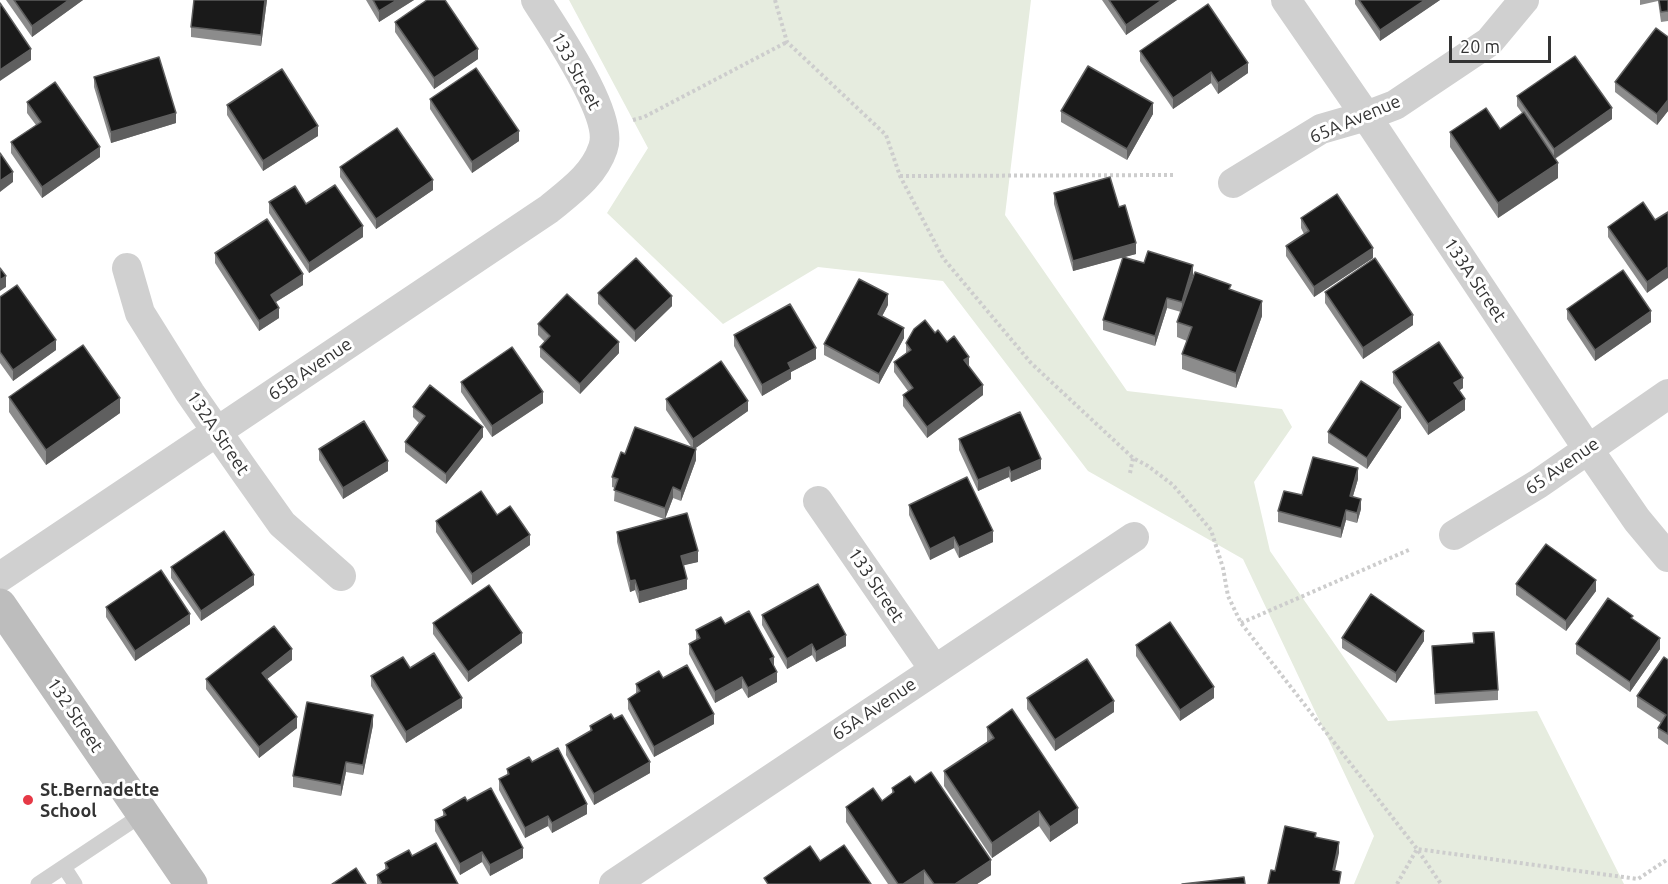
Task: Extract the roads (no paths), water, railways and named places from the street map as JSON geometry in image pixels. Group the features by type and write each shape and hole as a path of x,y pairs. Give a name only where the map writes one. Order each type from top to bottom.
{"main road":[{"name":"132 Street","path":"0,605 192,884"}],"street":[{"name":"133 Street","path":"536,0 598,107 604,128 605,145"},
{"name":"133A Street","path":"1286,0 1588,449 1637,520 1668,556"},
{"name":"65A Avenue","path":"1233,183 1322,129 1395,105 1489,42 1524,0"},
{"name":"65B Avenue","path":"0,577 549,209 588,176 605,145"},
{"name":"132A Street","path":"127,268 141,313 217,432 282,524 341,576"},
{"name":"65 Avenue","path":"1454,535 1538,484 1668,394"},
{"name":"133 Street","path":"818,501 934,669"},
{"name":"65A Avenue","path":"614,884 1134,537"}],"lane":[{"path":"38,884 143,814"},
{"path":"64,867 75,884"}],"place":[{"name":"St.Bernadette School","path":"28,800"}]}
